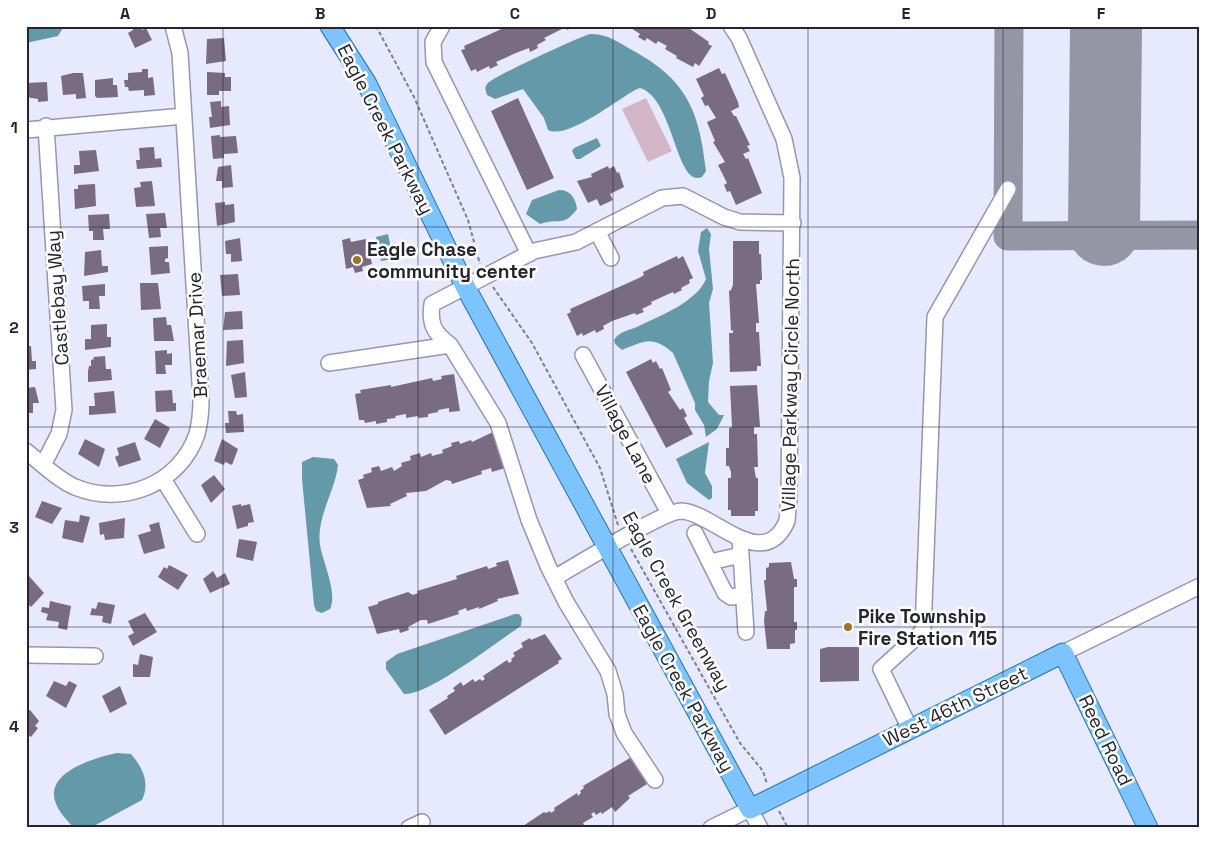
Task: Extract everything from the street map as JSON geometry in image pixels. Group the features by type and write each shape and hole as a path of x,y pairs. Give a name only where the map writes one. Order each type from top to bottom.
{"main road":[{"name":"Eagle Creek Parkway","path":"330,26 367,84 466,288 750,809"},
{"name":"West 46th Street","path":"750,809 1063,653"},
{"name":"Reed Road","path":"1063,653 1148,828"}],"street":[{"name":"Braemar Drive","path":"26,451 66,483 100,494 130,493 145,489 163,479 178,466 196,435 201,415 184,116 179,48 173,26"},
{"path":"442,26 433,42 434,62 529,254"},
{"path":"655,780 624,733 619,720 615,694 608,671 554,578 533,530 498,423 450,345 438,336 432,327 432,306 529,254 576,242 659,200 673,196 690,199 724,217 740,222 793,223 792,173 784,139 739,38 731,26"},
{"path":"26,130 46,126 184,116"},
{"name":"Castlebay Way","path":"43,465 59,434 64,410 46,126"},
{"path":"910,729 881,668 923,631 935,317 1008,189"},
{"name":"Village Parkway Circle North","path":"669,513 682,511 694,514 740,539 764,541 775,537 783,529 788,516 793,223"},
{"path":"597,231 611,258"},
{"path":"330,363 450,345"},
{"name":"Village Lane","path":"584,354 669,513"},
{"path":"163,479 197,534"},
{"path":"554,578 669,513"},
{"path":"695,533 725,593 731,597 744,596"},
{"path":"740,539 746,632"},
{"path":"710,562 741,555"},
{"name":"West 46th Street","path":"1063,653 1200,586"},
{"path":"26,655 94,656"},
{"name":"West 46th Street","path":"712,828 750,809"},
{"name":"Eagle Creek Parkway","path":"750,809 760,828"}],"path":[{"name":"Eagle Creek Greenway","path":"376,26 414,98 468,220 477,258 485,277 532,343 600,468 615,520 740,743 763,771 766,781"},
{"path":"778,809 788,828"}],"shaded area":[{"path":"646,98 672,151 648,162 622,109"}],"water":[{"path":"26,26 60,26 63,28 58,36 26,43"},
{"path":"590,34 607,37 622,44 651,61 678,85 694,114 699,131 706,171 702,177 693,177 686,170 660,108 651,95 640,88 592,118 556,132 548,130 544,118 523,89 495,99 487,95 487,84 492,80"},
{"path":"597,138 601,146 580,159 576,159 572,151 574,148"},
{"path":"559,190 566,191 572,195 575,202 577,209 568,218 540,224 526,214 532,200"},
{"path":"707,228 711,234 709,249 713,289 709,303 713,363 709,381 708,402 719,415 724,415 717,429 706,437 704,425 695,410 695,403 673,353 660,344 649,341 622,350 615,344 614,340 622,333 678,307 701,287 706,279 698,251 701,232"},
{"path":"388,234 393,259 381,261 376,237"},
{"path":"709,442 705,473 712,486 712,498 709,500 687,483 676,459"},
{"path":"313,457 334,459 338,465 321,524 320,545 332,595 330,609 322,613 316,611 314,605 302,479 302,462"},
{"path":"519,614 522,618 521,626 446,677 415,692 404,694 386,669 386,662 397,654"},
{"path":"117,753 131,754 142,770 145,788 142,800 92,827 73,827 55,803 54,793 56,785 69,771 89,761"}],"building":[{"path":"132,26 140,26 142,30 146,28 152,40 135,48 128,33 133,30"},
{"path":"508,26 575,26 567,30 566,27 544,38 546,40 537,45 538,48 530,52 529,48 496,62 498,65 490,69 489,66 477,72 476,69 471,71 461,50 465,49 464,46"},
{"path":"628,26 686,26 712,46 699,66 695,63 693,67 676,58 677,56 665,49 667,46 658,41 656,44 647,38 645,41 638,37 640,34"},
{"path":"224,38 226,61 206,64 207,39"},
{"path":"719,68 722,74 725,73 738,102 739,107 731,111 736,116 750,145 747,146 750,151 743,154 746,159 748,158 762,193 736,205 730,191 727,192 724,185 727,183 718,165 725,162 713,142 715,141 707,122 716,118 708,105 705,106 701,98 704,96 696,79"},
{"path":"142,69 148,69 148,78 153,77 155,95 144,96 144,90 129,91 128,87 125,87 124,80 128,80 128,73 142,72"},
{"path":"207,72 225,73 225,77 231,77 231,91 219,91 219,95 207,95"},
{"path":"83,73 86,98 76,99 76,94 63,95 61,76"},
{"path":"113,78 113,85 117,85 118,97 97,98 95,96 95,80"},
{"path":"47,82 48,101 38,102 38,99 26,97 26,83"},
{"path":"518,98 554,178 527,190 491,111"},
{"path":"221,101 221,107 229,106 230,125 210,128 209,117 212,117 210,102"},
{"path":"220,135 220,137 236,136 238,153 224,154 224,158 213,159 211,136"},
{"path":"154,147 155,159 161,158 162,167 137,169 136,160 140,160 139,148"},
{"path":"96,150 99,171 74,174 74,165 80,165 79,151"},
{"path":"231,165 233,187 222,188 222,181 216,181 218,167"},
{"path":"608,166 609,169 614,166 617,173 619,172 624,187 610,194 613,200 600,206 597,199 588,203 577,181 592,177 591,174"},
{"path":"152,181 155,206 136,207 134,188 141,187 140,182"},
{"path":"95,184 96,206 75,209 74,189 78,189 78,185"},
{"path":"225,202 225,205 234,204 235,222 217,226 215,203"},
{"path":"165,213 167,228 160,228 161,237 149,238 146,214"},
{"path":"109,214 110,229 103,229 104,240 93,240 93,231 89,231 88,215"},
{"path":"240,238 242,261 231,262 231,254 226,254 225,241"},
{"name":"Eagle Chase community center","path":"350,238 351,242 366,239 372,264 362,267 363,271 355,273 353,267 346,269 342,240"},
{"path":"733,241 759,241 762,280 760,280 760,284 756,284 759,323 756,323 756,332 759,332 761,366 757,366 757,371 730,372 729,333 733,333 733,330 731,331 729,291 733,285"},
{"path":"168,246 168,258 165,259 165,262 169,262 170,273 151,275 149,247"},
{"path":"101,250 102,266 108,266 108,272 84,276 85,252"},
{"path":"677,256 678,259 683,256 693,278 689,280 690,283 681,288 682,290 651,302 652,304 642,309 644,312 612,321 603,326 604,329 596,333 595,330 583,336 582,333 577,336 567,314 571,312 570,309 639,278 644,275 643,272"},
{"path":"238,274 240,295 222,296 220,275"},
{"path":"140,283 158,283 161,309 141,310"},
{"path":"105,284 105,296 99,296 100,309 89,309 89,301 83,301 82,286"},
{"path":"242,311 243,329 223,330 225,312"},
{"path":"166,317 167,325 171,325 174,341 154,341 153,318"},
{"path":"107,324 107,337 111,337 111,347 85,350 85,339 91,339 91,325"},
{"path":"243,340 244,363 226,366 227,341"},
{"path":"26,346 31,346 32,361 36,361 36,369 26,370"},
{"path":"167,350 167,354 172,353 172,365 165,365 166,374 156,374 155,351"},
{"path":"105,356 106,369 111,369 112,380 88,382 91,360 94,359 93,357"},
{"path":"651,359 653,363 656,361 660,369 662,368 671,390 668,392 680,410 683,408 687,416 684,418 693,434 666,448 626,372"},
{"path":"245,372 247,397 235,398 231,375"},
{"path":"454,374 460,411 449,412 449,408 428,414 428,417 418,418 418,416 406,418 406,414 387,419 387,422 376,424 376,421 365,423 364,420 359,420 355,394 361,393 360,390 391,385 391,387 432,378 433,381 442,379 441,376"},
{"path":"757,385 760,427 754,427 754,434 757,434 758,467 754,467 756,478 758,478 758,511 755,511 755,516 731,516 731,510 728,510 728,478 731,478 731,472 729,466 726,466 726,448 729,448 729,428 732,427 730,386"},
{"path":"35,387 39,403 33,403 33,413 26,413 26,388"},
{"path":"172,390 176,411 156,412 155,391"},
{"path":"114,391 116,413 89,415 89,406 95,406 94,393"},
{"path":"228,411 236,411 237,415 243,414 244,432 226,433 225,423 229,423"},
{"path":"155,419 170,428 160,448 144,439"},
{"path":"493,432 505,468 492,472 491,468 481,471 482,474 452,484 451,481 446,480 426,491 406,493 407,496 390,504 391,506 367,508 358,480 364,478 363,475 372,472 371,468 379,466 381,471 392,467 394,471 402,466 401,463 411,460 410,456 420,453 421,457 431,453 432,456 443,453 442,450 452,446 451,443 459,441 460,444 471,440 472,442"},
{"path":"85,439 105,449 99,467 78,454"},
{"path":"222,439 238,449 232,465 225,462 224,465 214,461"},
{"path":"135,442 141,460 119,467 115,457 119,455 117,448"},
{"path":"214,475 225,489 211,503 201,485"},
{"path":"42,501 62,508 52,524 35,517"},
{"path":"241,504 241,506 250,504 254,522 237,529 232,506"},
{"path":"80,515 90,517 83,543 62,538 65,520 79,522"},
{"path":"125,518 124,538 105,540 104,534 100,535 99,523"},
{"path":"159,522 165,548 144,554 138,535 151,531 149,525"},
{"path":"239,539 257,542 253,561 236,557"},
{"path":"508,560 519,594 497,599 498,601 479,609 479,607 467,611 466,608 458,611 459,614 428,624 427,620 421,620 408,627 409,630 400,633 399,629 377,634 368,607 408,592 413,595 418,593 417,591 457,579 456,576 487,566 488,569 497,566 496,563"},
{"path":"791,562 794,579 797,579 797,587 794,587 794,622 797,622 795,643 790,644 790,649 767,649 764,621 765,611 767,611 764,580 766,580 766,568 769,567 769,563"},
{"path":"169,565 188,575 178,590 158,577 164,567 167,569"},
{"path":"213,571 217,578 225,573 230,584 210,593 203,579"},
{"path":"29,576 44,593 31,607 26,602 28,597 26,578"},
{"path":"50,601 71,606 67,630 58,628 59,622 46,620 48,614 41,612 42,607 49,608"},
{"path":"98,602 115,605 111,624 102,622 103,616 90,615 92,608 96,609"},
{"path":"145,613 157,632 133,646 128,636 134,633 128,621"},
{"path":"545,634 562,659 558,661 559,663 445,735 429,710 448,698 447,696 455,691 453,688 461,682 463,686 473,679 475,682 480,679 482,681 485,679 483,676 507,660 509,663 512,661 511,659 515,656 513,653 523,647 521,643 530,638 531,640"},
{"path":"828,647 859,647 859,681 820,682 820,649"},
{"path":"140,654 153,657 150,677 133,677 133,664 138,665"},
{"path":"54,681 66,686 69,681 77,685 66,708 46,696"},
{"path":"120,686 127,704 110,713 102,696"},
{"path":"30,710 39,721 35,726 38,728 31,737 26,733 26,711"},
{"path":"630,758 647,784 628,796 630,798 615,812 612,807 602,814 601,812 596,815 594,812 591,814 593,817 583,823 584,828 520,828 544,812 550,811 551,813 555,810 554,808 577,793 578,796 584,788 583,786"}],"taxiway":[{"path":"1009,26 1008,236 1200,235"}],"runway":[{"path":"1104,230 1106,26"}],"place":[{"name":"Eagle Chase community center","path":"357,260"},
{"name":"Pike Township Fire Station 115","path":"848,627"}]}
